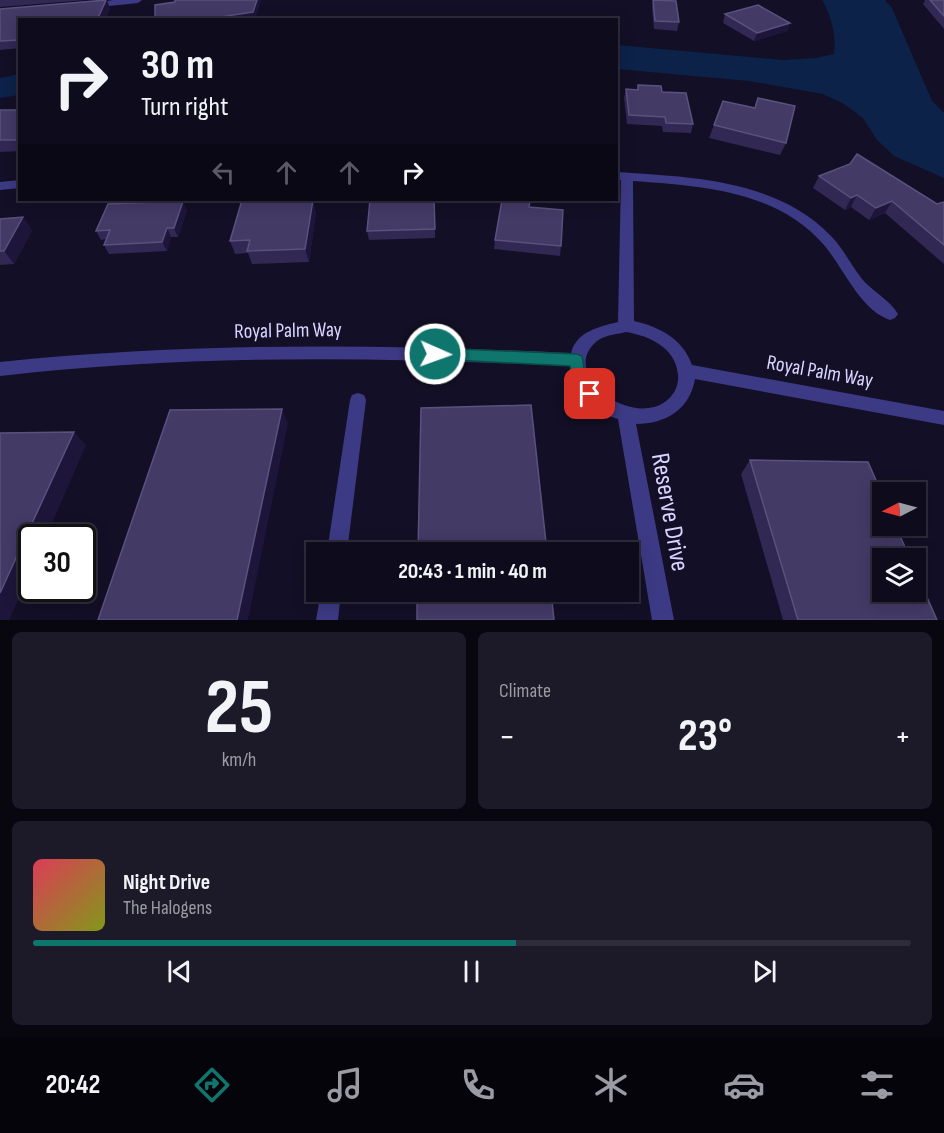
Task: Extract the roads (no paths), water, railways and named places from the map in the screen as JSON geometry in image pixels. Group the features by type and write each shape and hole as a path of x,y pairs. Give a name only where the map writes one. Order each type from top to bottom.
{"street":[{"path":"75,7 138,0"},
{"path":"626,326 622,176 724,186 771,200 793,211 827,240 868,296 890,314"},
{"path":"0,186 18,184"},
{"path":"626,326 656,334 669,342 680,355 687,370 686,390 677,403 663,412 647,416 626,414 605,406 590,394 578,375 577,360 581,346 591,335 609,327 626,326"},
{"name":"Royal Palm Way","path":"0,369 90,360 241,352 393,352 577,360"},
{"name":"Royal Palm Way","path":"687,370 944,418"},
{"path":"338,542 358,400"},
{"name":"Reserve Drive","path":"626,414 663,620"},
{"path":"327,620 329,602"}],"water":[{"path":"822,0 885,0 892,8 932,101 944,113 944,178 894,156 877,140 863,118 844,104 823,94 749,81 618,69 618,45 783,60 834,54 832,26"},
{"path":"18,74 18,95 0,98 0,78"}]}
